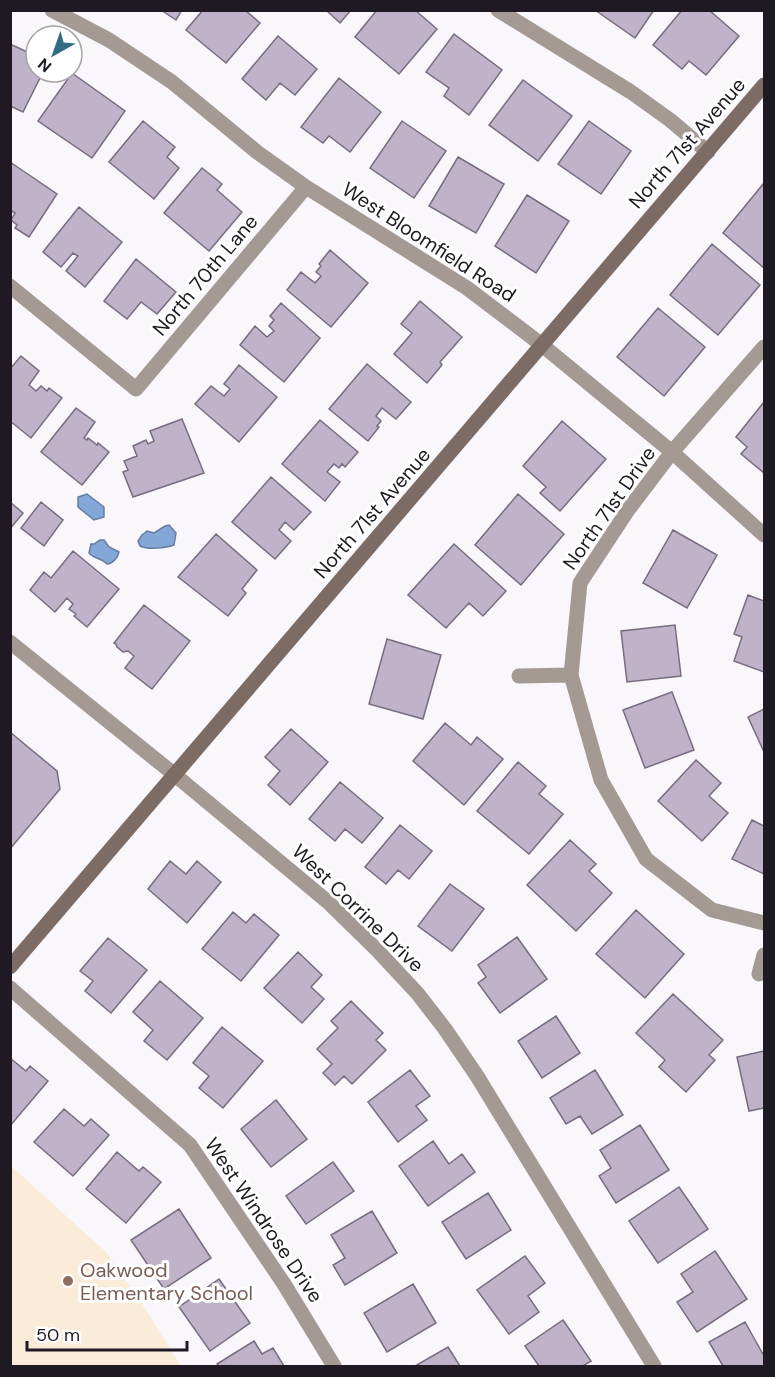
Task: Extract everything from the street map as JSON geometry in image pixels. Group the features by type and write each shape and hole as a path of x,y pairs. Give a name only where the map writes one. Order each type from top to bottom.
{"street":[{"name":"West Bloomfield Road","path":"52,10 109,40 172,82 257,152 306,187 467,288 542,345 672,452 765,536"},
{"path":"498,10 631,92 670,120 708,152"},
{"name":"North 71st Avenue","path":"10,967 765,85"},
{"name":"North 70th Lane","path":"10,286 136,389 306,187"},
{"name":"North 71st Drive","path":"571,675 580,583 627,510 672,452 765,347"},
{"name":"West Corrine Drive","path":"10,642 328,902 418,994 477,1076 654,1366"},
{"path":"519,676 571,675 601,780 646,859 712,910 765,923"},
{"path":"759,974 765,956"},
{"name":"West Windrose Drive","path":"10,988 190,1145 284,1284 334,1366"}],"shaded area":[{"name":"Oakwood Elementary School","path":"11,1166 106,1252 181,1366 11,1366"}],"water":[{"path":"87,494 104,507 104,517 94,520 78,507 78,497"},
{"path":"169,525 176,533 174,545 157,548 140,546 138,541 147,531 154,533"},
{"path":"104,540 109,547 119,552 111,563 107,564 89,553 91,544"}],"building":[{"path":"161,10 182,10 176,20"},
{"path":"203,10 245,10 260,23 226,63 186,30"},
{"path":"326,10 351,10 340,23"},
{"path":"377,10 415,10 437,29 399,74 355,37"},
{"path":"595,10 654,10 635,38"},
{"path":"682,10 709,10 739,36 706,75 689,61 682,69 653,45"},
{"path":"454,34 502,70 469,115 444,96 449,88 426,72"},
{"path":"278,36 317,69 295,95 280,83 266,100 242,79"},
{"path":"10,44 24,50 24,84 37,84 23,112 10,106"},
{"path":"339,78 381,112 350,152 329,136 323,143 301,127"},
{"path":"523,80 572,116 538,161 489,125"},
{"path":"84,82 125,111 92,158 38,121 64,84 84,84"},
{"path":"143,121 175,147 167,157 179,168 154,199 109,162"},
{"path":"402,121 446,151 414,198 370,168"},
{"path":"589,121 631,151 601,194 558,164"},
{"path":"458,157 504,184 476,233 429,206"},
{"path":"10,162 57,194 29,237 15,228 17,225 11,220 15,213 10,210"},
{"path":"202,168 222,184 217,190 242,212 209,251 164,213"},
{"path":"764,183 764,268 723,233"},
{"path":"527,195 569,221 536,273 495,246"},
{"path":"79,207 122,242 85,287 66,271 78,256 73,253 61,267 43,252"},
{"path":"712,244 760,285 718,335 670,295"},
{"path":"330,250 368,283 331,327 287,290 301,272 315,283 321,276 316,272 321,266 319,264"},
{"path":"136,259 176,292 157,314 141,302 127,319 104,301"},
{"path":"420,301 462,337 440,362 442,365 427,383 394,354 412,333 401,324"},
{"path":"281,303 320,338 284,382 240,345 255,326 267,337 274,331 269,326 274,320 270,316"},
{"path":"658,308 705,347 664,396 617,357"},
{"path":"21,356 39,371 29,385 36,391 41,386 47,391 49,388 62,398 31,438 10,421 10,369"},
{"path":"367,364 411,402 396,419 382,408 376,416 381,421 377,426 379,427 368,441 329,409"},
{"path":"239,365 277,397 239,442 195,404 211,386 224,396 230,389 224,384"},
{"path":"764,402 764,473 741,454 747,447 736,437"},
{"path":"76,408 95,422 84,438 87,440 88,438 97,445 98,443 109,452 82,485 41,452"},
{"path":"182,419 204,473 133,497 123,472 128,470 124,461 137,456 133,446 146,440 148,444 154,441 150,431"},
{"path":"320,420 358,452 345,467 342,464 339,468 334,464 327,472 340,482 325,501 282,464"},
{"path":"562,421 606,459 560,511 540,493 546,487 523,466"},
{"path":"271,477 311,512 294,530 285,522 279,530 291,541 275,559 232,522"},
{"path":"518,494 564,534 521,585 475,545"},
{"path":"10,502 23,513 10,529"},
{"path":"41,502 63,520 44,546 21,528"},
{"path":"673,530 717,555 687,608 643,583"},
{"path":"216,534 257,570 242,589 246,593 228,616 178,577"},
{"path":"454,544 506,591 483,616 469,603 446,628 408,595"},
{"path":"73,551 119,589 87,627 69,609 73,604 67,598 55,612 30,590 44,572 51,578"},
{"path":"748,595 764,601 764,672 734,661 742,637 734,634"},
{"path":"144,605 190,641 152,689 125,668 134,656 128,651 123,652 114,643"},
{"path":"675,625 681,676 627,682 621,631"},
{"path":"387,639 441,655 423,719 369,704"},
{"path":"672,692 694,750 645,768 623,710"},
{"path":"764,709 764,752 748,717"},
{"path":"445,723 471,745 477,737 503,759 464,805 413,761"},
{"path":"291,729 328,762 290,805 268,785 280,771 265,757"},
{"path":"10,732 57,771 60,789 10,849"},
{"path":"696,760 721,783 709,796 728,813 702,841 658,801"},
{"path":"518,762 546,786 539,794 563,814 529,854 477,811"},
{"path":"340,782 383,818 362,843 345,829 335,841 309,819"},
{"path":"752,820 764,826 764,874 732,859"},
{"path":"400,825 432,851 409,879 398,870 386,884 365,867"},
{"path":"570,840 596,864 589,871 612,893 576,931 527,885"},
{"path":"170,861 186,874 197,861 221,882 187,923 148,889"},
{"path":"450,884 484,909 452,951 418,926"},
{"path":"636,910 684,954 645,998 596,954"},
{"path":"233,912 246,923 254,914 279,935 241,981 202,949"},
{"path":"517,937 547,979 500,1013 478,983 486,977 478,965"},
{"path":"108,938 147,970 111,1013 85,991 93,981 80,971"},
{"path":"298,952 322,975 311,987 324,999 302,1023 264,988"},
{"path":"160,981 203,1018 167,1060 144,1041 153,1030 133,1012"},
{"path":"673,994 723,1040 709,1055 715,1060 686,1092 659,1067 665,1060 636,1033"},
{"path":"351,1001 383,1033 376,1040 386,1050 352,1084 344,1076 335,1085 323,1073 332,1064 317,1049 338,1028 331,1021"},
{"path":"556,1016 580,1053 542,1078 518,1041"},
{"path":"222,1027 263,1061 223,1108 199,1088 209,1076 193,1063"},
{"path":"764,1051 764,1108 749,1111 737,1057"},
{"path":"10,1058 26,1071 30,1066 48,1081 10,1126"},
{"path":"410,1070 430,1096 416,1106 427,1120 398,1142 368,1102"},
{"path":"595,1070 623,1115 592,1134 580,1116 566,1124 550,1098"},
{"path":"276,1100 307,1139 271,1167 241,1129"},
{"path":"64,1109 84,1126 91,1119 109,1135 73,1176 34,1142"},
{"path":"640,1125 669,1170 616,1203 599,1176 611,1168 600,1150"},
{"path":"433,1141 449,1164 462,1154 475,1172 428,1206 399,1166"},
{"path":"117,1152 139,1171 143,1167 161,1182 126,1223 86,1189"},
{"path":"333,1162 354,1191 306,1224 286,1196"},
{"path":"679,1187 708,1229 658,1263 629,1221"},
{"path":"488,1193 511,1230 466,1259 442,1222"},
{"path":"179,1209 211,1258 164,1289 131,1240"},
{"path":"372,1211 397,1253 345,1285 333,1265 345,1258 331,1235"},
{"path":"715,1251 747,1299 697,1332 677,1302 693,1292 681,1274"},
{"path":"525,1256 545,1283 528,1296 539,1312 509,1334 477,1290"},
{"path":"219,1279 250,1323 210,1351 179,1307"},
{"path":"413,1284 436,1323 387,1352 364,1313"},
{"path":"563,1320 591,1361 583,1366 539,1366 525,1346"},
{"path":"745,1322 764,1356 764,1366 723,1366 709,1342"},
{"path":"254,1341 262,1354 273,1348 284,1366 219,1366 217,1364"},
{"path":"448,1347 460,1366 415,1366"}],"place":[{"name":"Oakwood Elementary School","path":"68,1281"}]}
